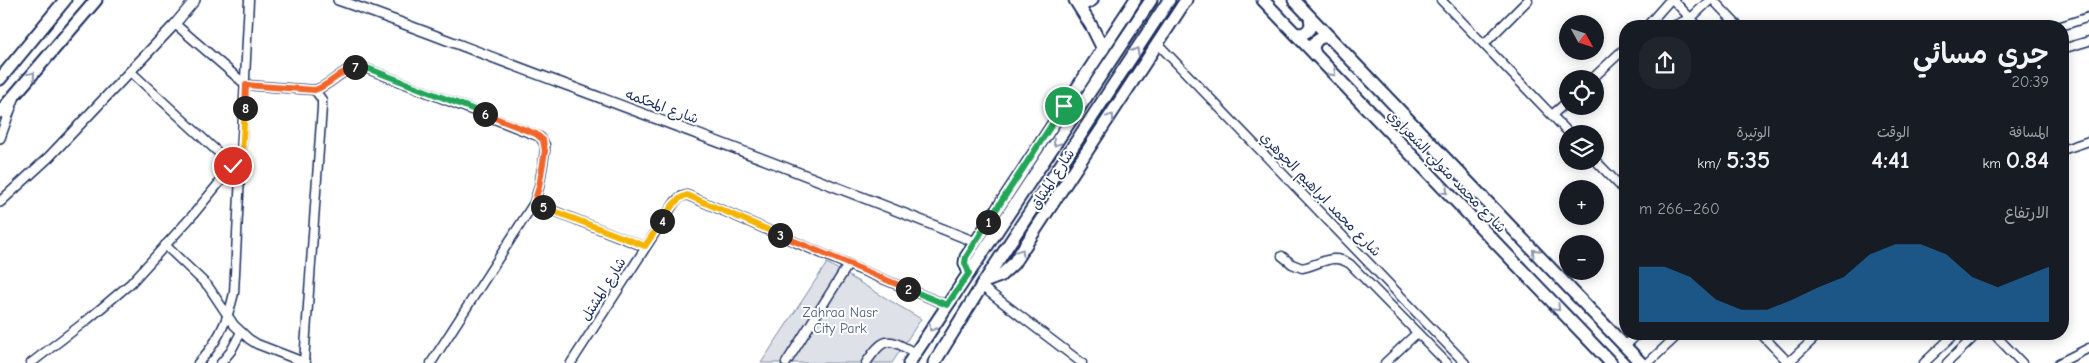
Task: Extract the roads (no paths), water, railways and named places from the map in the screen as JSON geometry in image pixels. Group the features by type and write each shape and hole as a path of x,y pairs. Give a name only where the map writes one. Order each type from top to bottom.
{"main road":[{"path":"0,79 64,0"},
{"path":"0,112 96,0"},
{"path":"1092,0 1077,3 1102,49"},
{"path":"969,273 965,263 966,257 975,242 1135,0"},
{"path":"912,358 1151,0"},
{"path":"934,363 983,284 1169,0"},
{"name":"شارع الميثاق","path":"983,284 1000,276 1013,264 1186,0"},
{"name":"شارع محمد متولي الشعراوي","path":"1263,0 1610,363"},
{"name":"شارع محمد متولي الشعراوي","path":"1295,1 1619,340"},
{"path":"1294,33 1303,34 1307,32 1311,25 1310,17"},
{"path":"1315,54 1313,48 1318,39 1330,38"},
{"name":"شارع محمد متولي الشعراوي","path":"1619,340 1641,363"}],"street":[{"path":"0,202 49,157 175,24 195,0"},
{"path":"198,363 218,339 228,317 234,292 250,0"},
{"name":"شارع المحكمه","path":"338,0 421,29 842,188 975,242"},
{"path":"1441,0 1561,125"},
{"path":"1484,44 1528,0"},
{"path":"1653,20 1672,0 1691,18"},
{"path":"1686,20 1710,0"},
{"path":"1714,0 1732,20"},
{"path":"2069,23 2089,17"},
{"path":"175,24 246,85 315,90 323,87 352,67 360,66 536,134 543,140 545,151 539,187 534,203 431,363"},
{"path":"2069,47 2089,41"},
{"name":"شارع محمد ابراهيم الجوهري","path":"1158,44 1465,363"},
{"path":"1602,70 1619,54"},
{"path":"130,71 233,166"},
{"path":"165,245 208,286 228,317 241,332 257,344 305,363 322,107 322,100 315,90"},
{"path":"0,138 16,94"},
{"path":"1552,115 1559,109"},
{"path":"2069,148 2089,141"},
{"path":"30,363 86,321 131,283 242,155"},
{"path":"1604,169 1619,185"},
{"name":"شارع المشتل","path":"572,363 645,246 675,202 680,197 687,195 848,265 947,305"},
{"path":"534,203 645,246"},
{"path":"1282,256 1297,267 1302,268 1329,258 1344,260 1447,363"},
{"path":"786,363 848,265"},
{"path":"983,284 1082,363"},
{"path":"221,363 234,346 241,332"},
{"path":"1385,363 1417,333"},
{"path":"1625,346 1632,340"},
{"path":"1648,363 1673,340"},
{"path":"1767,340 1789,363 1812,340"},
{"path":"1924,363 1949,340"},
{"path":"1947,363 1971,340"},
{"path":"2000,340 2022,363"},
{"path":"866,363 877,348 885,342 894,341 912,358"},
{"path":"2059,363 2089,348"}],"park label":[{"name":"Zahraa Nasr City Park","path":"840,320"}]}
